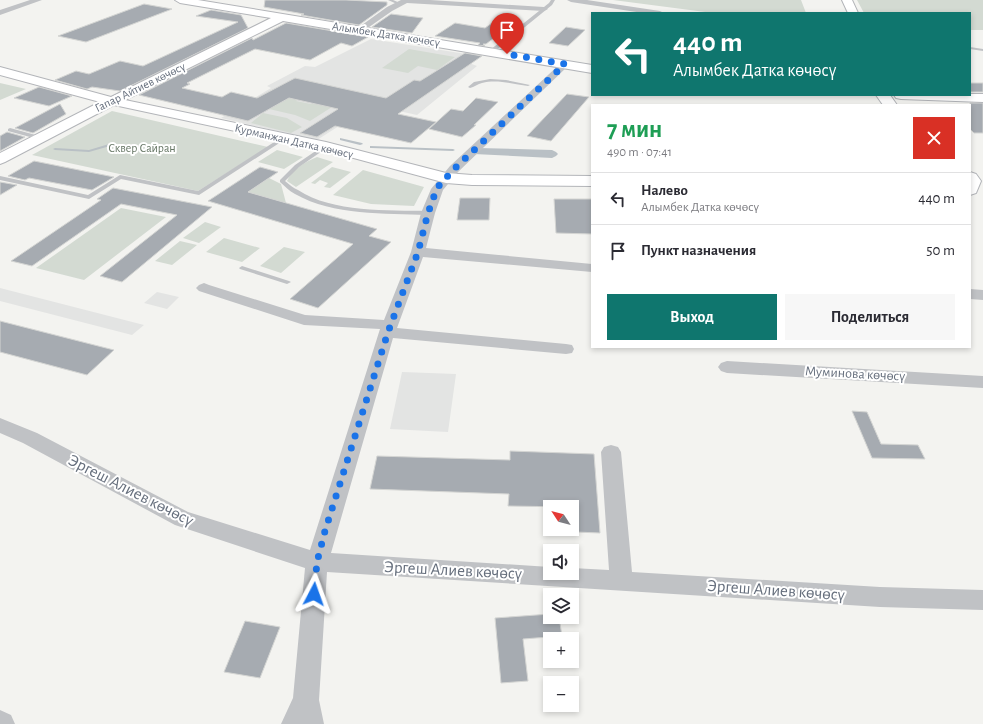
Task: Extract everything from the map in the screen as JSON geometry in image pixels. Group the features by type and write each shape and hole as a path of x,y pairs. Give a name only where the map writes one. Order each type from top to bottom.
{"main road":[{"name":"Алымбек Датка көчөсү","path":"180,0 492,51 591,69"},
{"path":"847,0 853,12"},
{"name":"Гапар Айтиев көчөсү","path":"0,159 112,101 282,17"},
{"name":"Курманжан Датка көчөсү","path":"0,71 112,101 326,146 446,178 472,180 591,181"},
{"path":"914,97 983,98"},
{"path":"971,190 983,191"}],"street":[{"path":"0,13 38,0"},
{"path":"359,30 396,6 394,1 417,0 544,9"},
{"path":"571,0 653,12"},
{"path":"312,724 306,700 317,562 389,329 418,252 428,213 437,188 565,64"},
{"path":"418,252 591,268"},
{"path":"204,288 304,320 566,349"},
{"path":"971,294 983,295"},
{"name":"Муминова көчөсү","path":"727,367 983,382"},
{"name":"Эргеш Алиев көчөсү","path":"0,425 30,438 182,519 317,562 880,597 983,600"},
{"path":"611,452 621,580"},
{"path":"294,724 306,700"}],"lane":[{"path":"492,51 553,0"},
{"path":"971,48 983,50"},
{"path":"470,87 476,82 502,80 528,84"},
{"path":"10,130 41,138"},
{"path":"0,178 89,197 120,177 199,193 284,138"},
{"path":"326,146 288,173 282,181 291,190 314,201 356,210 428,213"},
{"path":"242,268 287,282"}],"shaded area":[{"path":"371,39 479,56 469,63 477,66 417,115 372,105 317,140 221,118 271,88 267,86 305,66 315,67"},
{"path":"0,288 144,325 132,335 0,301"},
{"path":"157,292 179,297 167,309 144,303"},
{"path":"402,372 456,374 448,432 390,429"}],"green space":[{"path":"613,0 801,0 806,12 705,12"},
{"path":"857,0 983,0 983,30 971,30 971,12 863,12"},
{"path":"409,49 455,57 437,70 418,66 408,73 382,68"},
{"path":"0,83 26,89 0,100"},
{"path":"296,93 305,95 296,101 311,104 320,99 332,107 310,121 295,115 269,109"},
{"name":"Сквер Сайран","path":"112,111 268,147 198,191 32,155"},
{"path":"263,113 287,118 302,127 291,133 251,123"},
{"path":"277,150 303,157 284,169 258,162"},
{"path":"317,157 333,162 296,187 287,181 296,169"},
{"path":"332,167 351,172 330,188 324,187 328,183 320,180 315,184 311,183"},
{"path":"363,170 424,187 414,206 371,204 333,195"},
{"path":"269,178 281,184 286,203 248,192"},
{"path":"121,208 166,217 84,280 36,268"},
{"path":"205,222 221,227 199,243 183,238"},
{"path":"224,238 260,248 242,262 206,252"},
{"path":"180,241 197,245 172,265 155,261"},
{"path":"284,247 305,252 281,273 260,266"}],"building":[{"path":"265,0 346,0 387,2 387,5 359,25 264,7"},
{"path":"144,4 172,9 86,42 58,36"},
{"path":"211,10 241,15 248,28 120,91 92,87 87,89 55,80 76,71 89,74 120,61 143,66 238,22 196,16"},
{"path":"391,14 423,18 412,33 372,27"},
{"path":"499,18 517,21 486,44 483,44 485,46 478,45 480,43 435,36 455,23 485,28"},
{"path":"286,23 368,37 352,46 341,43 310,60 255,49 187,83 190,84 182,88 222,97 231,92 257,98 295,78 386,98 414,80 420,81 465,53 482,56 398,114 436,122 411,143 335,126 317,137 300,133 338,109 289,98 248,121 139,95 252,38 253,40"},
{"path":"566,27 585,30 568,46 549,43"},
{"path":"971,83 983,83 983,92 971,92"},
{"path":"39,87 72,96 49,106 14,98"},
{"path":"567,94 589,97 551,141 527,136"},
{"path":"476,98 498,102 462,137 429,129 451,109 463,111"},
{"path":"983,103 983,133 974,133 971,130 970,104"},
{"path":"60,104 66,114 33,133 15,128"},
{"path":"7,132 25,137 0,151 0,136"},
{"path":"34,161 114,177 92,190 29,178 25,180 8,176"},
{"path":"260,167 278,172 248,192 377,229 369,236 391,242 318,308 290,299 353,244 208,201"},
{"path":"0,182 17,185 0,195"},
{"path":"113,188 212,207 122,282 100,276 177,215 121,204 32,266 11,261 101,200 97,199"},
{"path":"460,198 490,198 489,220 457,220"},
{"path":"554,199 591,199 591,234 556,233"},
{"path":"0,321 114,350 87,375 0,352"},
{"path":"852,411 867,412 881,444 918,445 925,459 872,458"},
{"path":"510,451 594,454 600,533 579,532 579,500 543,500 543,507 508,506 509,494 370,489 377,456 510,460"},
{"path":"543,615 543,624 560,624 561,632 543,632 543,637 523,639 528,681 501,683 495,618"},
{"path":"245,621 280,627 260,678 224,672"}],"waterway":[{"path":"341,139 361,144"},
{"path":"55,149 89,151 109,145"},
{"path":"371,147 453,150"},
{"path":"478,152 552,154"}],"route":[{"path":"314,594 317,562 325,531 388,332 418,252 428,213 437,188 454,169 565,64 507,54"}]}
